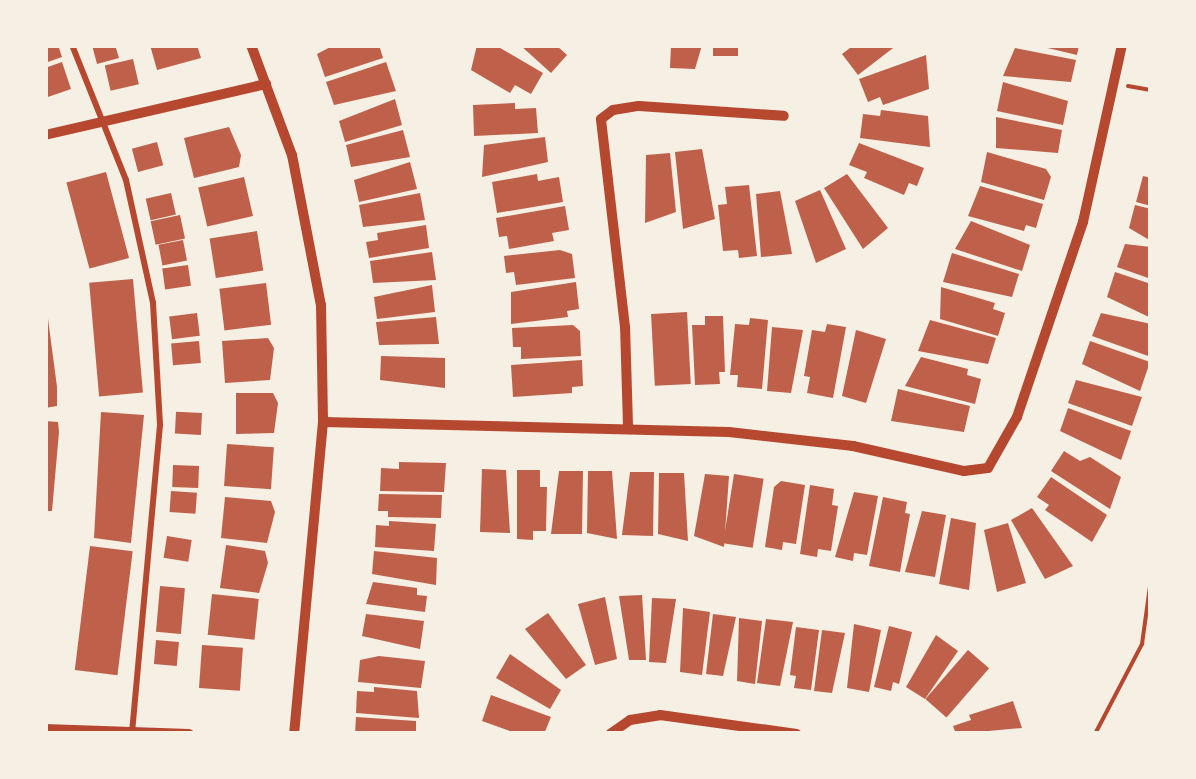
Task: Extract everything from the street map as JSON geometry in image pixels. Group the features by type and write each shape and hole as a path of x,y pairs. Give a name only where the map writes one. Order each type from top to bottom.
{"street":[{"path":"251,45 307,214 321,305 322,422 294,734"},
{"path":"322,422 628,426 821,441 970,472 992,465 1017,417 1083,222 1122,45"},
{"path":"45,136 266,84"},
{"path":"628,426 625,327 601,119 612,110 639,106 784,116"},
{"path":"610,734 630,720 660,715 796,734"},
{"path":"45,729 189,734"}],"lane":[{"path":"72,45 107,122 153,303 160,425 132,732"}],"path":[{"path":"1113,83 1151,90"},
{"path":"1095,734 1142,644 1151,580"}],"building":[{"path":"45,45 58,45 62,57 45,63"},
{"path":"92,45 115,45 119,58 97,64"},
{"path":"150,45 197,45 201,58 157,70"},
{"path":"334,45 379,45 383,58 325,77 317,54"},
{"path":"477,45 495,45 543,73 531,94 515,85 510,93 471,70"},
{"path":"520,45 556,45 567,55 551,73"},
{"path":"671,45 702,45 695,69 670,68"},
{"path":"713,45 738,45 738,56 713,56"},
{"path":"854,45 897,45 858,75 842,54"},
{"path":"1035,45 1079,45 1077,55"},
{"path":"1015,48 1076,60 1071,82 1003,76"},
{"path":"926,55 929,89 883,105 880,97 868,102 859,79"},
{"path":"133,59 139,84 111,91 105,66"},
{"path":"62,62 71,89 45,98 45,68"},
{"path":"386,62 396,91 334,105 326,82"},
{"path":"1003,82 1068,101 1063,125 997,111"},
{"path":"395,99 402,125 345,142 339,121"},
{"path":"515,103 515,109 536,108 538,133 474,136 473,105"},
{"path":"881,110 928,116 930,147 860,138 863,114 880,116"},
{"path":"996,117 1062,130 1058,153 996,148"},
{"path":"229,127 241,155 239,167 194,178 184,138"},
{"path":"403,130 410,157 351,167 346,145"},
{"path":"545,137 548,162 482,177 484,145"},
{"path":"157,142 163,165 138,172 132,149"},
{"path":"859,143 924,168 917,186 909,183 904,195 864,178 867,172 849,165"},
{"path":"702,149 715,219 683,229 675,152"},
{"path":"987,152 1046,169 1051,177 1044,200 981,182"},
{"path":"670,153 676,212 645,223 646,155"},
{"path":"410,162 417,189 359,202 354,180"},
{"path":"106,172 129,258 89,269 66,183"},
{"path":"537,174 538,181 559,177 563,202 497,213 492,182"},
{"path":"847,174 888,228 863,249 824,188"},
{"path":"1143,176 1151,178 1151,206 1136,202"},
{"path":"244,177 253,216 207,227 198,188"},
{"path":"749,185 757,256 739,258 738,250 723,251 718,205 727,204 725,187"},
{"path":"980,186 1043,204 1036,228 1026,225 1024,231 968,216"},
{"path":"820,190 846,249 816,263 795,201"},
{"path":"780,191 792,254 761,257 756,194"},
{"path":"171,193 176,214 151,220 146,199"},
{"path":"420,193 425,220 363,227 359,205"},
{"path":"1135,205 1151,209 1151,241 1129,228"},
{"path":"565,206 569,230 552,233 554,241 509,249 507,236 499,237 496,218"},
{"path":"180,215 185,238 156,245 151,221"},
{"path":"971,221 1030,245 1022,271 955,249"},
{"path":"426,225 429,248 369,258 366,242 378,240 377,233"},
{"path":"257,231 263,271 216,278 210,239"},
{"path":"183,240 187,261 162,265 158,245"},
{"path":"1125,244 1151,247 1151,279 1117,267"},
{"path":"560,250 572,254 575,278 516,285 514,272 506,273 504,256"},
{"path":"432,252 436,280 373,283 370,261"},
{"path":"952,253 1019,274 1012,297 943,282"},
{"path":"188,265 191,286 165,289 162,269"},
{"path":"1115,272 1151,284 1151,318 1107,297"},
{"path":"133,279 143,393 99,396 89,283"},
{"path":"576,282 579,309 567,311 568,317 511,324 511,292"},
{"path":"266,283 271,325 224,330 219,289"},
{"path":"432,285 435,312 377,319 374,297"},
{"path":"941,287 995,303 993,309 1005,313 998,336 940,319"},
{"path":"45,296 57,406 45,408"},
{"path":"687,312 691,384 655,386 651,314"},
{"path":"197,313 200,336 172,339 169,316"},
{"path":"1101,313 1151,324 1151,357 1092,336"},
{"path":"705,316 723,316 725,372 719,372 720,384 695,385 692,325 705,325"},
{"path":"436,317 439,344 379,345 376,322"},
{"path":"750,318 768,320 762,389 737,387 738,375 730,375 735,324 749,325"},
{"path":"930,320 996,338 988,364 918,351"},
{"path":"827,324 846,327 833,398 807,393 810,377 804,376 812,330 825,332"},
{"path":"573,325 580,331 581,356 521,359 521,347 513,347 512,328"},
{"path":"772,327 803,330 791,393 767,391"},
{"path":"856,330 886,339 866,403 842,396"},
{"path":"268,338 274,348 270,380 225,383 222,341"},
{"path":"199,341 201,363 173,365 171,343"},
{"path":"1090,341 1150,362 1140,391 1082,364"},
{"path":"381,356 445,358 445,388 380,380"},
{"path":"921,357 968,369 967,375 981,379 975,404 905,386"},
{"path":"582,360 583,386 572,387 572,393 513,397 511,365"},
{"path":"1076,380 1142,397 1132,426 1068,403"},
{"path":"898,389 970,406 964,432 891,421"},
{"path":"236,393 273,393 278,403 274,433 236,434"},
{"path":"1068,408 1131,431 1121,460 1060,431"},
{"path":"101,412 144,415 131,543 94,538"},
{"path":"176,412 202,413 201,435 175,434"},
{"path":"45,421 58,422 59,432 52,511 45,511"},
{"path":"227,444 274,447 271,489 224,486"},
{"path":"1064,451 1080,461 1090,457 1121,477 1110,509 1051,471"},
{"path":"399,462 446,463 444,492 380,491 381,468 399,469"},
{"path":"173,465 199,466 198,488 172,487"},
{"path":"482,469 506,470 510,533 480,532"},
{"path":"517,470 540,470 540,487 547,487 546,531 533,531 533,540 517,539"},
{"path":"559,471 583,471 582,534 551,534"},
{"path":"588,471 612,471 617,539 587,533"},
{"path":"630,472 654,472 653,536 622,535"},
{"path":"659,473 684,473 688,541 658,534"},
{"path":"705,474 729,476 724,547 694,536"},
{"path":"734,474 764,479 753,548 723,543"},
{"path":"1051,477 1107,515 1092,542 1045,510 1049,505 1037,497"},
{"path":"781,481 805,485 796,544 783,542 782,550 765,547 774,487"},
{"path":"810,485 834,489 832,505 838,506 831,551 818,549 817,557 800,554"},
{"path":"171,491 197,493 195,514 170,512"},
{"path":"854,492 878,496 867,555 854,553 853,561 835,557"},
{"path":"379,494 442,495 441,518 388,517 388,511 378,511"},
{"path":"225,497 271,501 275,512 267,543 221,538"},
{"path":"883,497 907,502 905,513 910,514 900,572 869,566"},
{"path":"1032,508 1073,566 1045,579 1011,520"},
{"path":"922,511 946,515 935,577 905,572"},
{"path":"951,518 976,523 969,590 939,584"},
{"path":"389,521 436,524 434,551 375,547 376,525 389,526"},
{"path":"1008,523 1026,583 997,592 984,530"},
{"path":"167,536 192,540 188,562 164,558"},
{"path":"226,545 265,551 268,563 259,593 220,588"},
{"path":"90,546 133,551 117,675 75,670"},
{"path":"374,551 437,558 436,585 372,574"},
{"path":"373,582 417,588 417,595 427,596 425,612 366,604"},
{"path":"160,586 185,588 181,634 156,632"},
{"path":"212,594 259,599 254,640 208,635"},
{"path":"642,595 646,660 629,660 619,596"},
{"path":"605,597 617,659 595,665 578,604"},
{"path":"652,598 676,599 666,663 649,662"},
{"path":"683,608 710,612 702,675 680,672"},
{"path":"548,613 586,665 566,679 525,629"},
{"path":"366,614 424,621 420,649 362,636"},
{"path":"713,614 736,617 723,676 706,674"},
{"path":"739,618 762,621 755,684 737,681"},
{"path":"766,619 793,622 780,686 757,683"},
{"path":"854,624 881,630 869,692 847,688"},
{"path":"889,626 912,632 899,684 893,682 891,691 874,687"},
{"path":"796,627 819,630 811,690 794,688 796,676 790,675"},
{"path":"822,630 845,633 832,693 814,691"},
{"path":"936,635 958,651 925,699 906,687"},
{"path":"156,640 179,642 177,666 154,664"},
{"path":"202,645 243,648 240,691 199,688"},
{"path":"968,650 989,668 946,717 925,699"},
{"path":"510,654 561,690 550,709 496,678"},
{"path":"379,656 425,661 421,688 358,682 360,660"},
{"path":"374,687 417,691 419,718 356,713 357,691 374,692"},
{"path":"491,695 551,717 544,734 518,734 482,721"},
{"path":"1013,701 1022,728 956,734 953,726 971,720 969,715"},
{"path":"356,717 416,721 416,734 355,734"}]}
